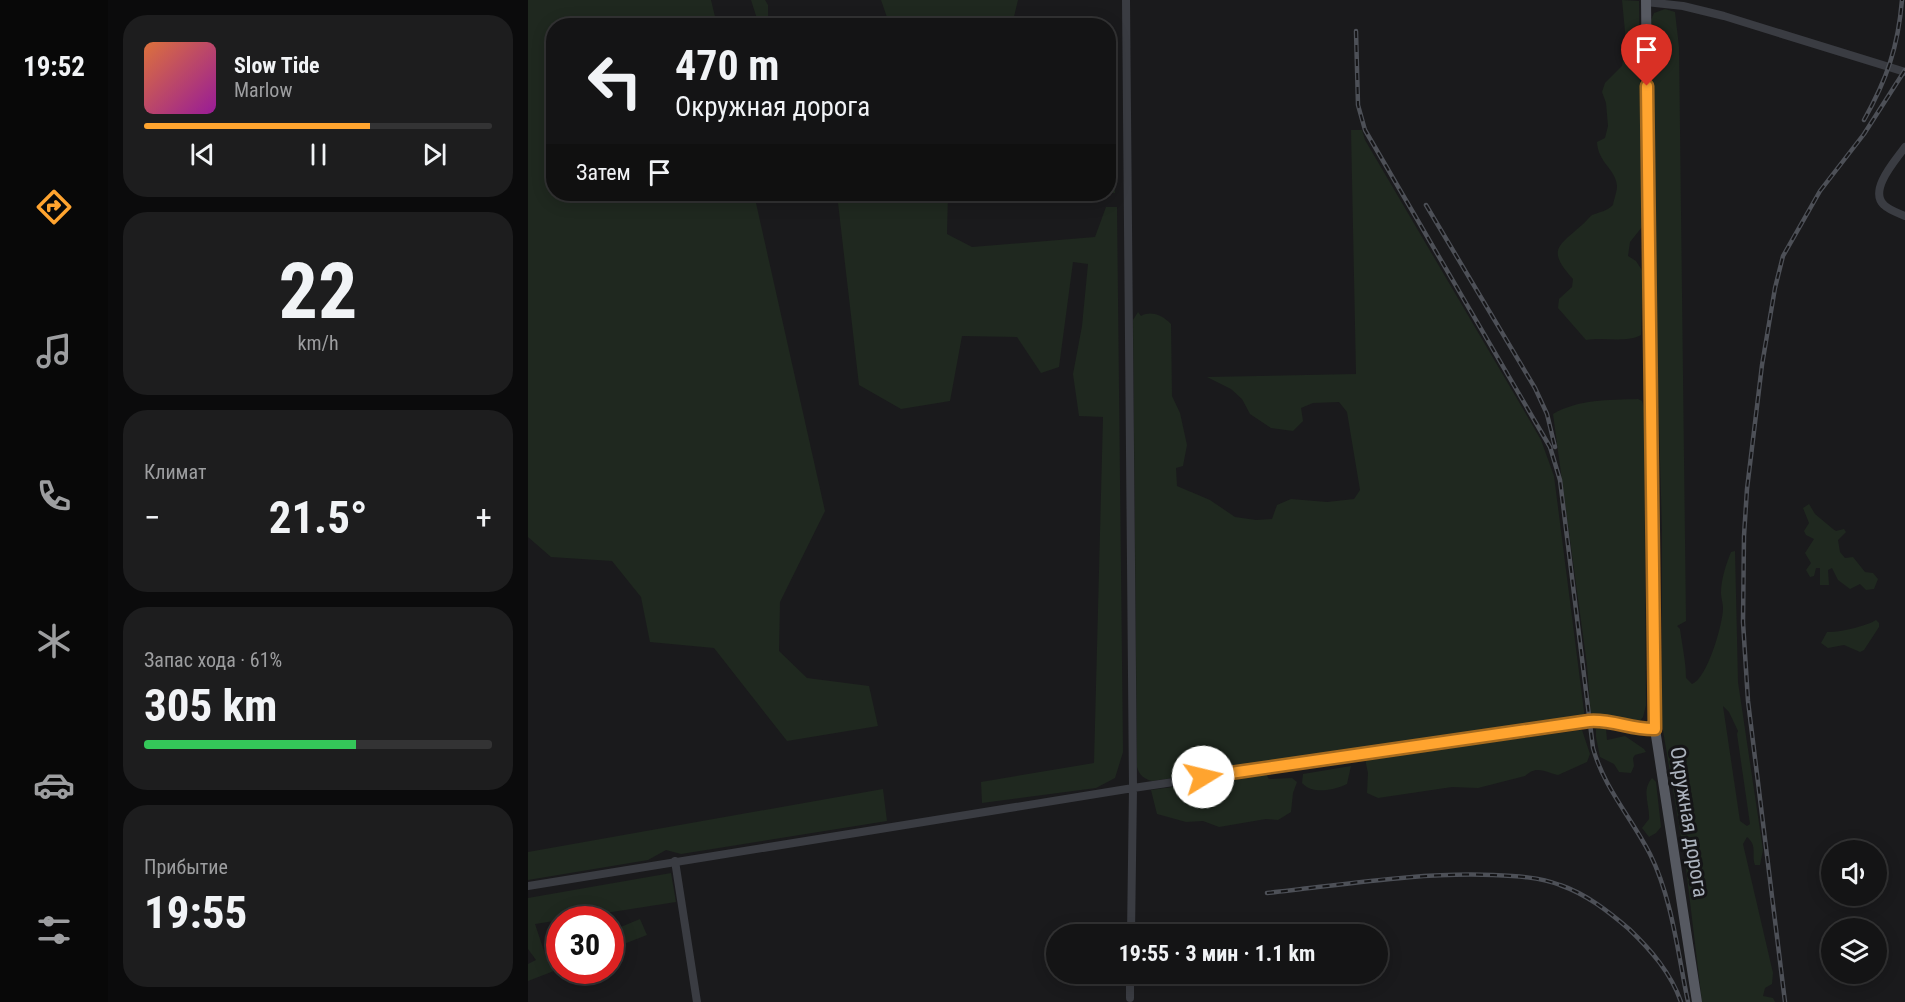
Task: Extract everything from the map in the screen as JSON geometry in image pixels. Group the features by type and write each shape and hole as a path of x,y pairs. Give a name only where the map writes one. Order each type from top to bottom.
{"main road":[{"name":"Окружная дорога","path":"1646,1 1655,729 1697,1002"}],"street":[{"path":"1126,0 1133,788 1131,924"},
{"path":"1646,1 1683,6 1724,16 1905,72"},
{"path":"1905,147 1881,184 1878,196 1882,204 1905,216"},
{"path":"528,886 1133,788 1589,721 1601,720 1633,728 1655,729"},
{"path":"675,861 698,1002"},
{"path":"1130,984 1130,998"}],"shaded area":[{"path":"528,0 711,0 715,18 546,18 546,201 756,201 825,511 780,602 779,651 807,678 869,686 878,726 787,741 714,648 650,642 641,597 612,561 551,557 528,537"},
{"path":"751,0 765,0 768,5 768,18 757,18"},
{"path":"881,0 1018,0 1014,18 887,18"},
{"path":"1622,0 1639,1 1642,227 1630,242 1628,256 1636,261 1643,272 1641,335 1629,339 1586,340 1558,308 1559,299 1572,287 1573,279 1560,261 1558,249 1592,215 1613,205 1617,188 1616,180 1600,155 1597,142 1605,138 1608,126 1606,103 1602,92 1605,83 1622,66 1626,42"},
{"path":"1665,9 1675,12 1679,47 1686,621 1677,626 1680,629 1686,678 1692,684 1703,672 1717,638 1723,606 1721,593 1723,577 1731,552 1735,551 1738,682 1763,850 1760,865 1755,865 1753,847 1747,837 1743,844 1773,973 1772,984 1765,988 1763,996 1773,998 1775,1002 1702,1002 1685,860 1662,725 1662,531 1651,20 1654,13","holes":["1723,706 1729,712 1738,731 1750,824 1747,826 1740,821"]},
{"path":"1351,130 1362,130 1365,140 1541,440 1554,476 1585,719 1152,781 1144,778 1137,767 1133,320 1138,312 1141,316 1157,315 1171,324 1172,396 1180,413 1187,445 1183,466 1176,468 1177,486 1210,500 1235,517 1256,520 1272,519 1277,505 1291,499 1327,502 1354,499 1360,490 1347,412 1339,402 1313,403 1301,408 1303,421 1293,431 1271,428 1250,414 1242,399 1231,389 1207,377 1356,374"},
{"path":"838,201 948,201 947,234 972,247 1095,237 1106,207 1117,207 1123,752 1115,778 1096,788 982,803 981,782 1094,763 1103,417 1079,416 1073,374 1082,326 1088,264 1073,262 1059,367 1041,373 1017,337 962,336 950,401 901,409 859,385"},
{"path":"1638,399 1642,401 1644,408 1646,705 1643,717 1638,723 1618,717 1591,717 1587,665 1553,414 1583,403"},
{"path":"1809,504 1815,514 1833,529 1836,531 1844,529 1846,532 1838,540 1840,552 1845,558 1853,557 1865,572 1873,573 1878,579 1874,589 1866,590 1860,584 1850,589 1838,580 1832,568 1828,570 1829,585 1820,585 1820,568 1816,568 1814,576 1810,577 1806,570 1811,563 1805,553 1814,539 1806,535 1804,531 1809,523 1803,508"},
{"path":"1876,620 1879,627 1864,650 1860,652 1844,645 1828,648 1821,643 1827,632 1852,629"},
{"path":"1600,727 1606,729 1607,740 1625,736 1644,749 1646,752 1635,755 1633,758 1634,766 1631,773 1619,772 1614,764 1600,757 1596,729"},
{"path":"1582,730 1590,754 1587,762 1558,775 1537,770 1525,776 1478,788 1452,787 1378,798 1367,793 1368,773 1365,759"},
{"path":"1351,766 1347,784 1342,786 1318,790 1302,783 1303,774"},
{"path":"1266,774 1269,779 1292,778 1297,782 1291,812 1278,820 1266,819 1219,827 1203,821 1186,822 1157,814 1151,790"},
{"path":"1652,778 1656,782 1661,827 1649,837 1642,828 1649,819 1646,793"},
{"path":"883,789 887,821 681,854 666,850 648,860 528,880 528,852"},
{"path":"671,873 676,902 624,910 624,906 546,906 546,922 535,924 546,957 546,974 528,981 528,964 536,960 528,949 528,898"},
{"path":"640,919 647,935 624,944 624,926"}],"railway":[{"path":"1864,120 1879,91 1890,62 1898,33 1902,0"},
{"path":"1356,31 1358,105 1365,130 1550,447 1560,480 1593,748 1604,776 1643,840 1658,871 1674,927 1688,1002"},
{"path":"1785,1002 1748,701 1743,622 1747,489 1762,365 1775,288 1783,256 1820,191 1864,134 1905,70"},
{"path":"1426,205 1535,388 1547,414 1555,447"},
{"path":"1267,893 1437,875 1510,876 1552,882 1588,898 1629,929 1660,963 1672,981 1681,1002"}],"route":[{"path":"1203,777 1589,721 1601,720 1633,728 1655,729 1647,86"}]}
